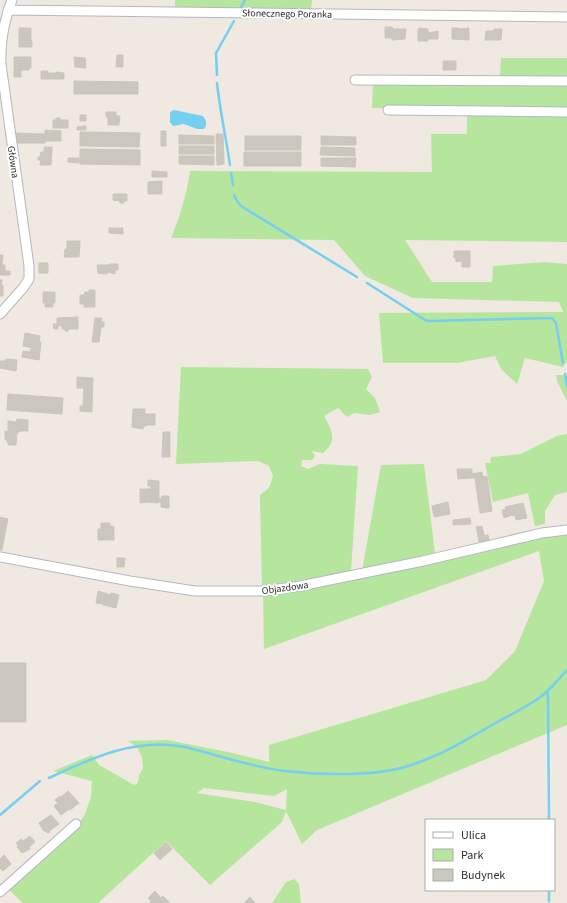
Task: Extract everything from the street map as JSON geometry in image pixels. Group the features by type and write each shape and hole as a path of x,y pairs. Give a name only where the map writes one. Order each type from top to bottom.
{"street":[{"name":"Główna","path":"0,314 16,298 29,279 29,266 1,64 0,45 8,10 12,0"},
{"name":"Słonecznego Poranka","path":"8,10 567,17"},
{"path":"355,80 567,81"},
{"path":"388,110 567,112"},
{"name":"Objazdowa","path":"0,558 183,589 264,591 300,586 423,561 542,533 567,530"},
{"path":"0,892 76,824"}],"green space":[{"path":"175,0 312,0 311,11 175,8"},
{"path":"501,58 567,58 567,78 500,78"},
{"path":"373,83 567,86 567,109 372,108"},
{"path":"467,115 567,115 567,242 405,240 432,282 492,282 493,266 545,262 567,264 567,363 565,363 563,367 525,358 517,384 501,369 495,356 457,363 383,363 379,313 563,312 559,302 413,298 365,276 334,240 171,238 183,205 190,171 432,172 431,134 467,134"},
{"path":"181,367 368,369 372,377 366,389 375,398 380,412 370,415 354,413 347,417 338,408 324,416 332,435 331,444 323,453 312,451 315,456 312,460 302,460 301,466 308,469 320,464 358,466 351,571 262,587 260,495 269,488 273,476 269,466 258,461 176,464"},
{"path":"556,375 567,375 567,401 557,381"},
{"path":"567,434 567,492 555,495 545,511 545,524 535,526 528,493 493,502 485,463 491,463 490,459 492,457 521,454 557,436"},
{"path":"424,464 435,553 362,571 381,465"},
{"path":"567,533 567,725 317,830 302,844 286,811 282,822 210,885 166,841 98,903 23,903 7,888 76,828 85,814 91,797 92,781 53,771 92,755 99,765 134,785 138,783 139,775 143,768 142,758 137,747 128,741 167,740 269,762 269,745 486,680 515,651 544,581 539,551 264,649 263,593 535,538","holes":["204,788 274,796 287,789 286,810 255,802 197,793"]},
{"path":"294,879 299,884 301,903 272,903 286,882"}],"water":[{"path":"174,110 203,116 206,121 206,126 204,129 197,129 184,124 173,126 170,122 170,112"}],"building":[{"path":"385,27 392,27 393,29 406,29 405,39 392,40 392,38 385,38"},
{"path":"19,28 31,28 32,47 19,47"},
{"path":"452,28 469,28 469,40 452,39"},
{"path":"418,29 428,29 428,33 438,31 438,39 418,41"},
{"path":"494,29 502,29 501,40 485,40 486,31 494,31"},
{"path":"117,55 123,55 123,67 116,67"},
{"path":"14,57 31,57 31,68 29,68 29,70 14,70"},
{"path":"74,57 85,58 86,68 75,67"},
{"path":"443,61 456,61 456,70 443,70"},
{"path":"14,70 21,70 21,77 14,77"},
{"path":"41,71 48,71 48,79 41,79"},
{"path":"56,72 64,73 64,79 56,79"},
{"path":"48,73 56,73 56,79 48,79"},
{"path":"74,81 138,82 138,94 74,94"},
{"path":"106,112 116,112 116,116 120,116 119,125 108,125 108,117 106,117"},
{"path":"80,115 86,115 86,121 80,121"},
{"path":"56,118 60,118 60,120 68,120 68,128 53,128 53,120 56,120"},
{"path":"86,126 86,130 77,130 77,127"},
{"path":"45,130 61,131 61,141 45,141"},
{"path":"161,131 166,131 166,146 161,146"},
{"path":"80,132 88,132 87,146 80,146"},
{"path":"88,132 140,133 139,147 87,146"},
{"path":"16,133 45,134 45,143 15,143"},
{"path":"216,134 223,134 224,164 217,165"},
{"path":"179,135 214,136 214,144 179,144"},
{"path":"245,136 301,136 301,150 245,150"},
{"path":"321,136 356,137 356,145 321,145"},
{"path":"179,146 214,146 214,154 179,154"},
{"path":"44,147 52,147 52,152 44,152"},
{"path":"321,147 355,148 355,156 320,155"},
{"path":"80,149 140,150 140,165 80,164"},
{"path":"41,152 52,152 51,165 40,165 41,160 38,160 38,157 40,157"},
{"path":"244,152 301,152 301,166 244,166"},
{"path":"179,156 214,156 214,165 179,164"},
{"path":"68,158 79,158 79,163 68,162"},
{"path":"321,158 356,158 355,167 321,166"},
{"path":"152,171 167,172 167,177 152,177"},
{"path":"162,181 162,194 148,194 148,182"},
{"path":"113,194 127,194 127,201 120,203 120,201 113,200"},
{"path":"109,228 123,228 123,234 109,233"},
{"path":"67,241 80,241 79,257 64,257 65,249 67,249"},
{"path":"454,251 470,251 470,267 462,267 462,261 456,262 456,258 454,258"},
{"path":"0,255 3,255 2,265 0,265"},
{"path":"39,263 48,263 48,273 39,273"},
{"path":"118,264 118,270 115,270 115,274 107,272 107,274 98,273 97,265"},
{"path":"0,265 5,265 5,271 10,271 10,275 0,275"},
{"path":"0,280 2,280 1,285 3,285 3,296 0,296"},
{"path":"89,290 95,290 95,307 84,307 84,304 80,304 80,295 84,295 85,292 89,292"},
{"path":"43,292 55,292 55,303 53,303 53,307 45,307 45,303 43,303"},
{"path":"78,317 78,329 68,329 68,331 65,331 65,329 62,329 62,326 58,326 58,329 54,329 53,324 57,324 57,318"},
{"path":"95,318 102,318 101,322 104,322 104,327 101,327 99,342 92,342"},
{"path":"25,333 40,336 39,342 41,342 39,360 22,357 23,351 30,352 33,348 23,346"},
{"path":"6,359 17,360 16,371 0,368 0,361 6,361"},
{"path":"77,377 93,378 92,407 83,406 84,388 77,388"},
{"path":"8,394 63,398 62,414 7,410"},
{"path":"80,406 92,407 92,412 80,411"},
{"path":"133,409 145,409 145,414 155,414 155,425 147,425 143,427 143,429 132,427"},
{"path":"17,419 28,420 28,431 20,431 17,433 16,445 9,445 5,439 5,431 8,432 8,421 16,422"},
{"path":"163,432 170,432 170,457 162,457"},
{"path":"457,469 472,469 472,474 482,472 483,477 458,479"},
{"path":"487,476 492,511 480,513 475,478"},
{"path":"148,480 159,481 159,499 161,499 162,496 169,496 169,508 161,507 161,502 140,503 140,489 151,489 151,486 148,486"},
{"path":"448,502 450,514 434,517 432,506"},
{"path":"523,503 527,518 516,520 515,515 512,515 504,518 502,510 506,509 505,507"},
{"path":"0,517 8,519 6,528 0,527"},
{"path":"470,518 471,524 453,525 453,520"},
{"path":"101,523 110,523 110,526 114,527 114,540 98,540 98,529 101,529"},
{"path":"482,526 484,535 478,536 476,527"},
{"path":"0,527 6,528 2,550 0,550"},
{"path":"488,535 489,540 479,542 478,536"},
{"path":"117,558 125,558 124,567 117,567"},
{"path":"98,591 111,595 111,593 119,595 116,608 96,603"},
{"path":"0,663 26,663 26,722 0,722"},
{"path":"68,791 79,803 61,815 54,806 58,803 55,800 60,796 60,798"},
{"path":"51,815 59,824 48,833 43,830 39,823"},
{"path":"30,836 35,842 29,847 30,849 22,853 17,847 18,845 16,843 21,839 23,841"},
{"path":"166,842 172,849 160,860 154,853"},
{"path":"4,855 11,864 3,871 0,868 0,859"},
{"path":"155,891 161,898 163,896 170,903 149,903 151,901 148,898"},
{"path":"250,897 255,903 244,903"}],"waterway":[{"path":"240,9 245,0"},
{"path":"217,75 216,53 234,21"},
{"path":"217,83 230,165"},
{"path":"231,173 233,185"},
{"path":"234,195 241,206 357,277"},
{"path":"367,283 425,320 429,321 552,318 556,323 563,363"},
{"path":"565,374 567,386"},
{"path":"49,778 81,763 115,751 149,745 185,747 260,767 285,771 349,774 382,772 398,769 443,752 534,702 554,685 567,670"},
{"path":"547,691 549,819"},
{"path":"0,815 40,781"},
{"path":"549,891 549,901"}]}
